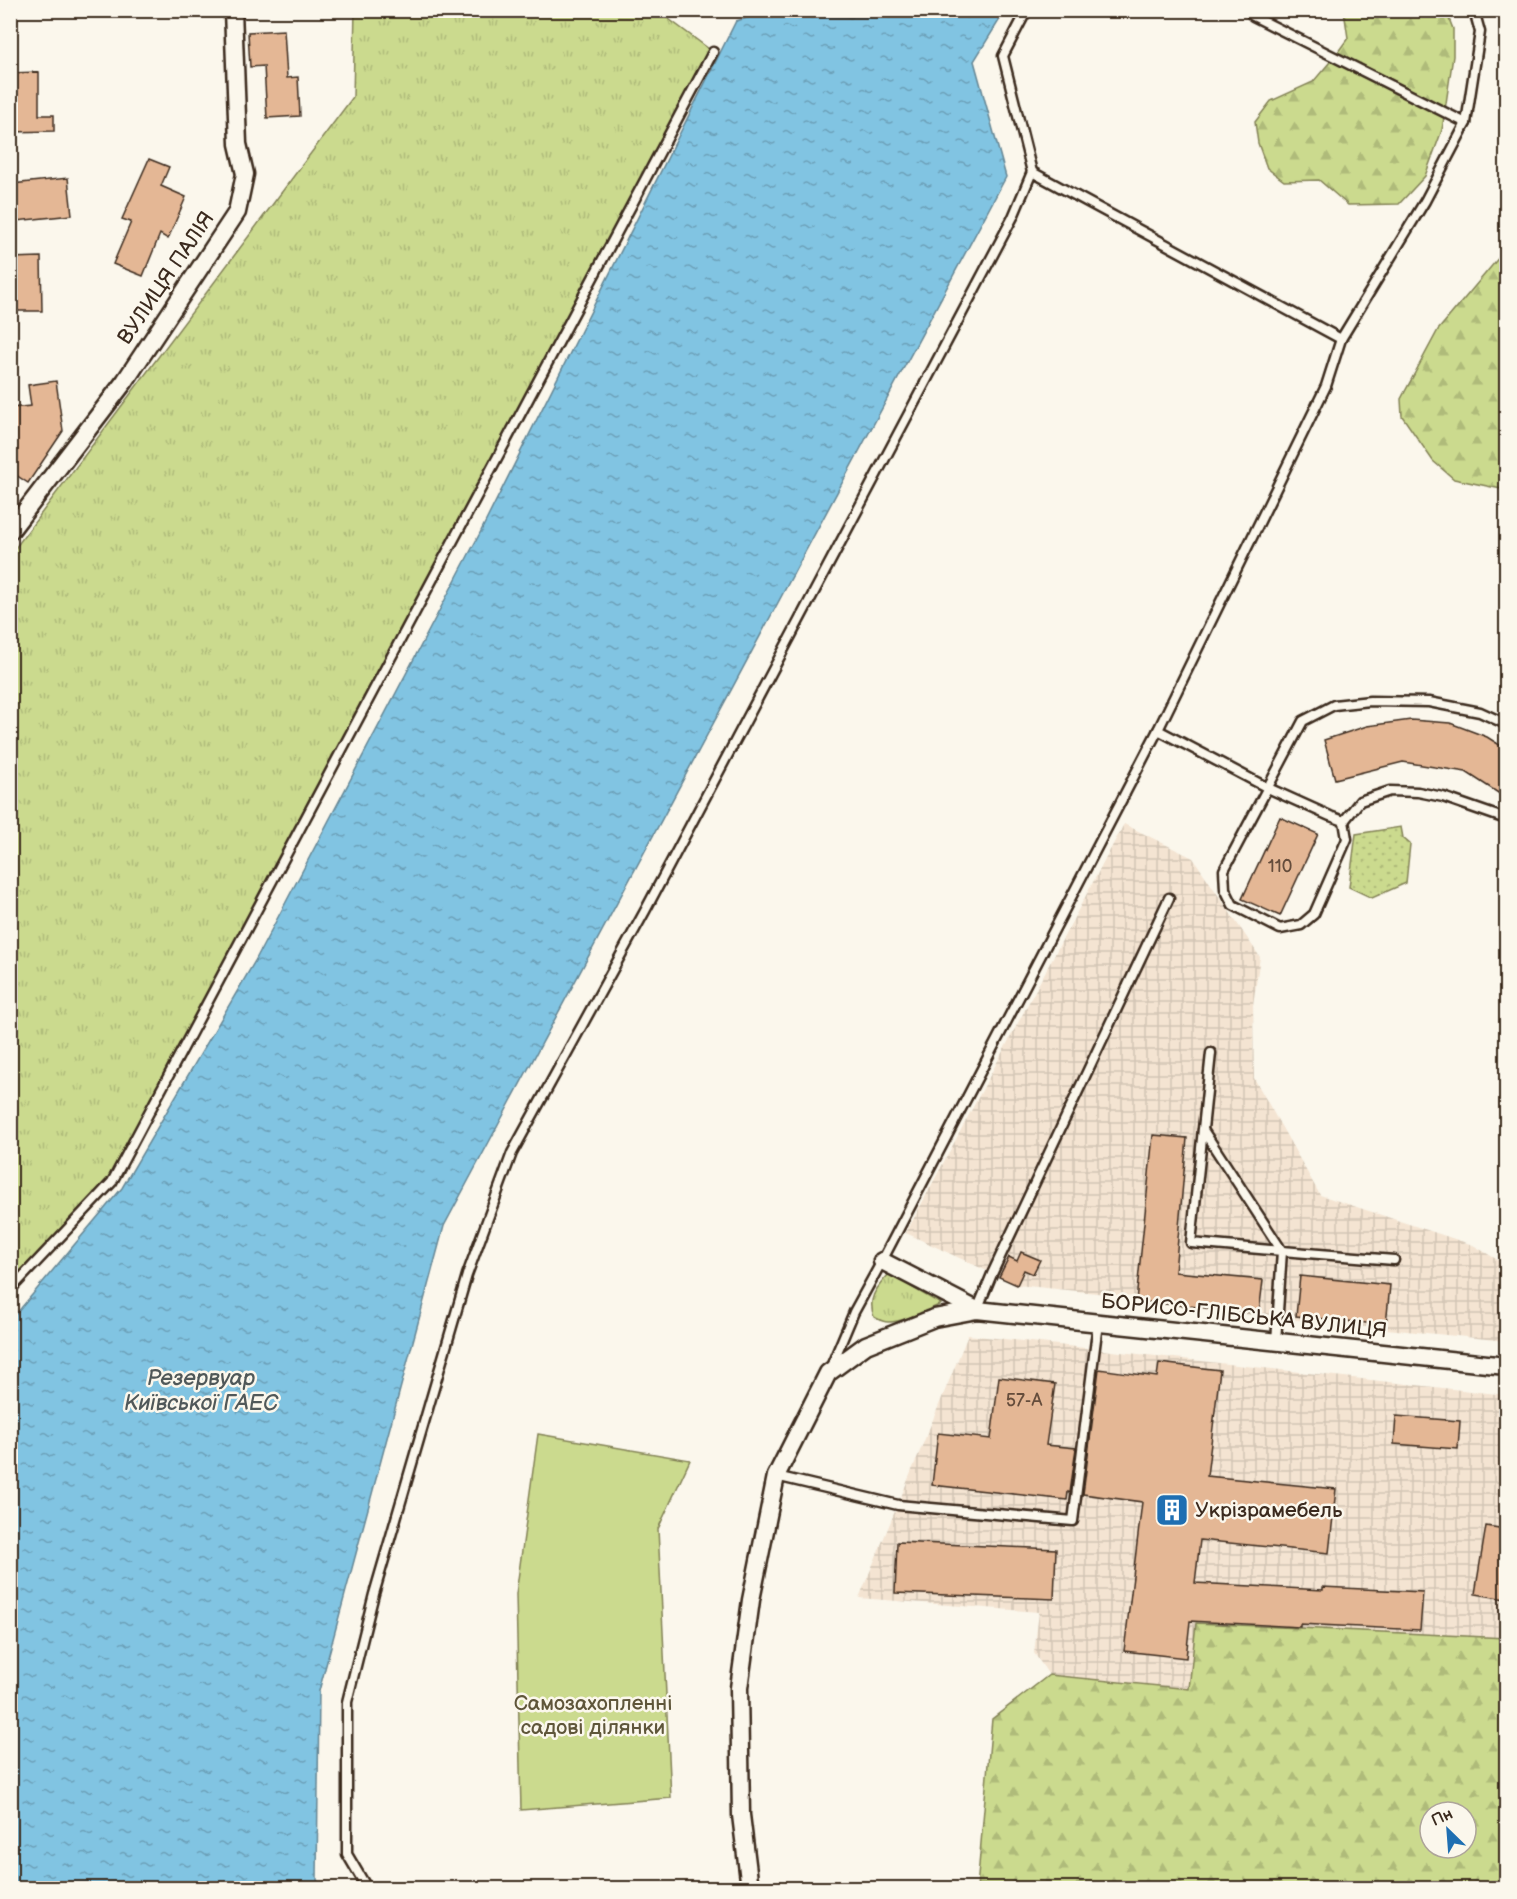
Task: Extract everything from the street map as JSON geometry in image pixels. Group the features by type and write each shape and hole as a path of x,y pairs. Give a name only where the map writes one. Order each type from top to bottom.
{"street":[{"name":"ВУЛИЦЯ ПАЛІЯ","path":"10,531 125,381 237,212 245,174 238,144 233,10"},
{"name":"БОРИСО-ГЛІБСЬКА ВУЛИЦЯ","path":"882,1261 977,1310"},
{"name":"БОРИСО-ГЛІБСЬКА ВУЛИЦЯ","path":"750,1888 741,1815 739,1688 752,1600 776,1476 828,1373 866,1345 925,1321 977,1310 1506,1366"}],"lane":[{"path":"367,1888 347,1854 347,1702 374,1594 467,1275 512,1153 645,912 1013,218 1032,172 1003,56 1028,10"},
{"path":"1249,10 1253,16 1466,123"},
{"path":"828,1373 854,1312 1158,730 1322,395 1341,339 1425,201 1466,123 1479,32 1474,10"},
{"path":"10,1290 112,1182 713,52"},
{"path":"1032,172 1341,339"},
{"path":"1506,724 1480,712 1430,702 1370,701 1334,705 1303,721 1224,870 1225,889 1233,905 1280,929 1301,925 1314,914 1347,840 1344,821 1360,801 1390,790 1443,797 1506,819"},
{"path":"1158,730 1268,788 1344,821"},
{"path":"977,1310 1169,898"},
{"path":"1211,1053 1191,1243 1394,1260"},
{"path":"1203,1130 1282,1251 1276,1342"},
{"path":"776,1476 898,1505 1073,1521 1098,1323"}],"shaded area":[{"path":"1124,824 1193,858 1260,957 1253,1005 1254,1078 1320,1195 1473,1245 1506,1265 1506,1341 1277,1318 1136,1301 1136,1297 1017,1285 906,1233"},
{"path":"968,1335 1506,1395 1506,1638 1196,1623 1189,1689 1049,1675 1034,1653 1039,1612 859,1598"}],"green space":[{"path":"355,11 658,11 713,52 112,1182 11,1290 10,555 353,97"},
{"path":"1344,11 1446,11 1453,29 1453,56 1442,130 1425,176 1399,204 1348,205 1319,180 1284,181 1267,168 1258,143 1255,122 1271,101 1313,82 1348,38"},
{"path":"1506,249 1506,490 1454,479 1433,461 1402,416 1401,399 1438,330"},
{"path":"1401,827 1403,838 1410,844 1406,883 1372,898 1349,887 1356,834"},
{"path":"889,1274 941,1304 915,1316 894,1322 884,1322 874,1317 872,1304 874,1293"},
{"name":"Самозахопленні садові ділянки","path":"538,1434 690,1460 658,1529 671,1798 521,1810 516,1594"},
{"path":"1196,1623 1506,1638 1506,1888 977,1888 992,1719 1049,1675 1189,1689"}],"water":[{"name":"Резервуар Київської ГАЕС","path":"772,11 1005,11 974,61 1006,177 444,1226 319,1691 317,1880 322,1888 11,1888 11,1320 122,1188 255,961 479,535 736,21"}],"building":[{"path":"284,30 287,78 298,77 300,116 267,118 264,66 250,67 248,32"},
{"path":"39,72 39,115 54,115 54,131 10,132 10,73"},
{"path":"149,159 169,167 161,186 186,197 168,239 160,234 143,276 113,264 131,222 122,219"},
{"path":"68,178 72,215 16,221 12,184"},
{"path":"41,257 42,311 10,311 10,258"},
{"path":"56,381 63,431 28,483 10,471 10,408 31,406 28,385"},
{"path":"1411,720 1450,723 1487,737 1506,749 1506,798 1466,772 1403,762 1335,779 1324,740 1367,726"},
{"path":"1280,817 1318,834 1280,916 1242,899"},
{"path":"1153,1135 1187,1138 1175,1272 1263,1280 1259,1313 1136,1301"},
{"path":"1021,1252 1040,1260 1033,1274 1024,1270 1017,1285 999,1277 1009,1257 1017,1261"},
{"path":"1300,1276 1390,1285 1386,1325 1296,1316"},
{"path":"1159,1363 1220,1370 1207,1476 1336,1489 1329,1553 1200,1540 1195,1583 1323,1590 1323,1587 1423,1592 1420,1630 1190,1621 1186,1658 1124,1651 1142,1502 1083,1494 1099,1369 1157,1377"},
{"path":"999,1377 1055,1384 1046,1445 1076,1448 1067,1500 932,1485 938,1433 991,1439"},
{"path":"1396,1416 1460,1421 1458,1449 1394,1444"},
{"path":"1486,1526 1506,1529 1506,1599 1475,1594"},
{"path":"897,1542 1056,1549 1054,1599 895,1593"}],"place":[{"name":"Укрізрамебель","path":"1172,1510"}]}
